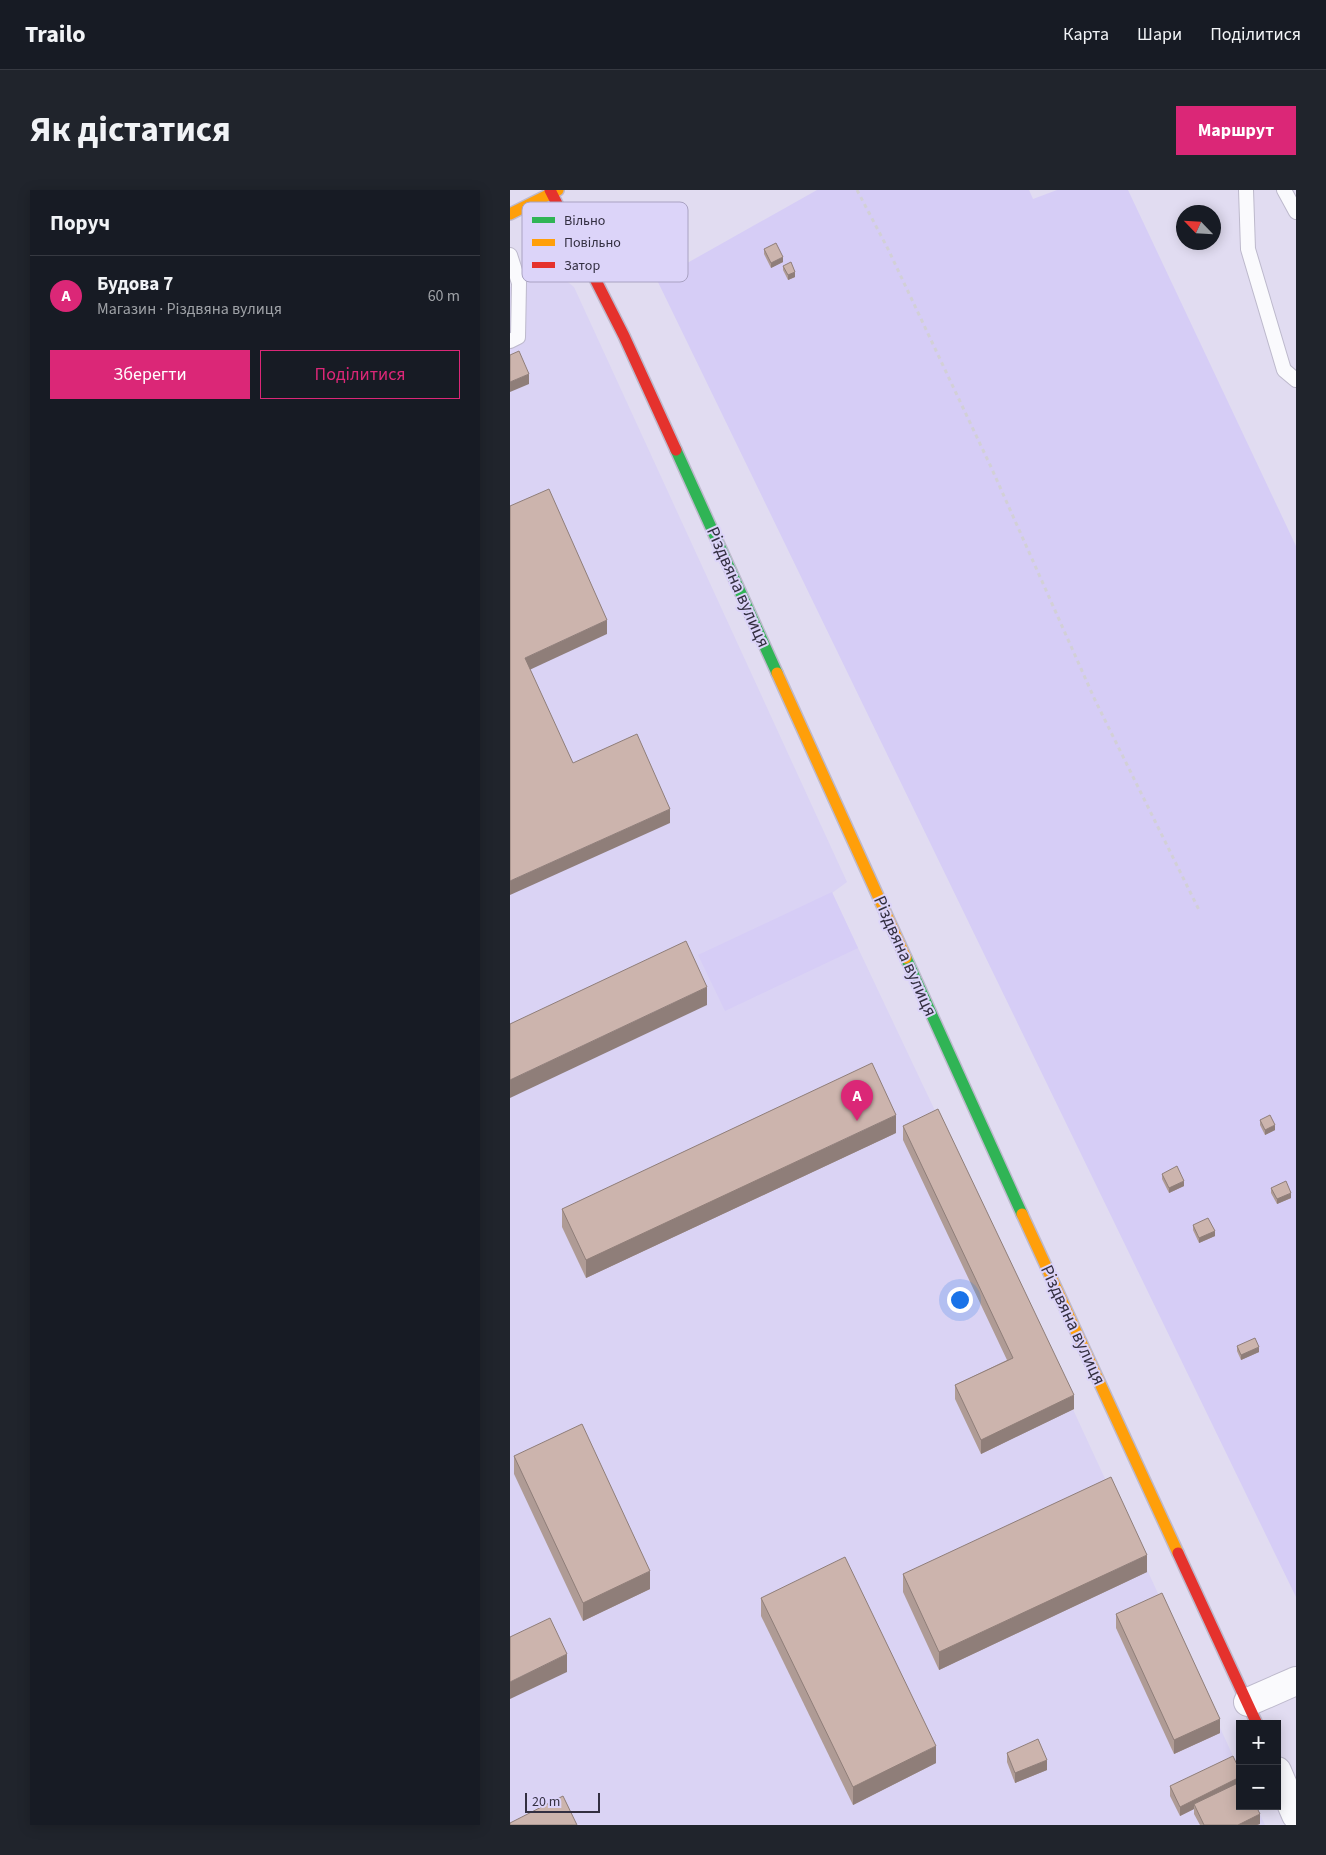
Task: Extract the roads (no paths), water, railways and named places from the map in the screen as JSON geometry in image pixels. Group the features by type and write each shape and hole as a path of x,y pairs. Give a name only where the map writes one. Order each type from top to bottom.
{"street":[{"path":"532,202 553,191"},
{"path":"510,214 522,208"},
{"name":"Різдвяна вулиця","path":"597,282 628,345 1074,1328 1252,1713"},
{"path":"1252,1713 1296,1681"},
{"path":"1281,1780 1296,1815"}],"lane":[{"path":"1246,190 1248,249 1284,370 1296,380"},
{"path":"1285,190 1296,212"},
{"path":"510,255 519,283 518,337 510,341"}],"place":[{"name":"Будова 7","path":"857,1121"}]}
